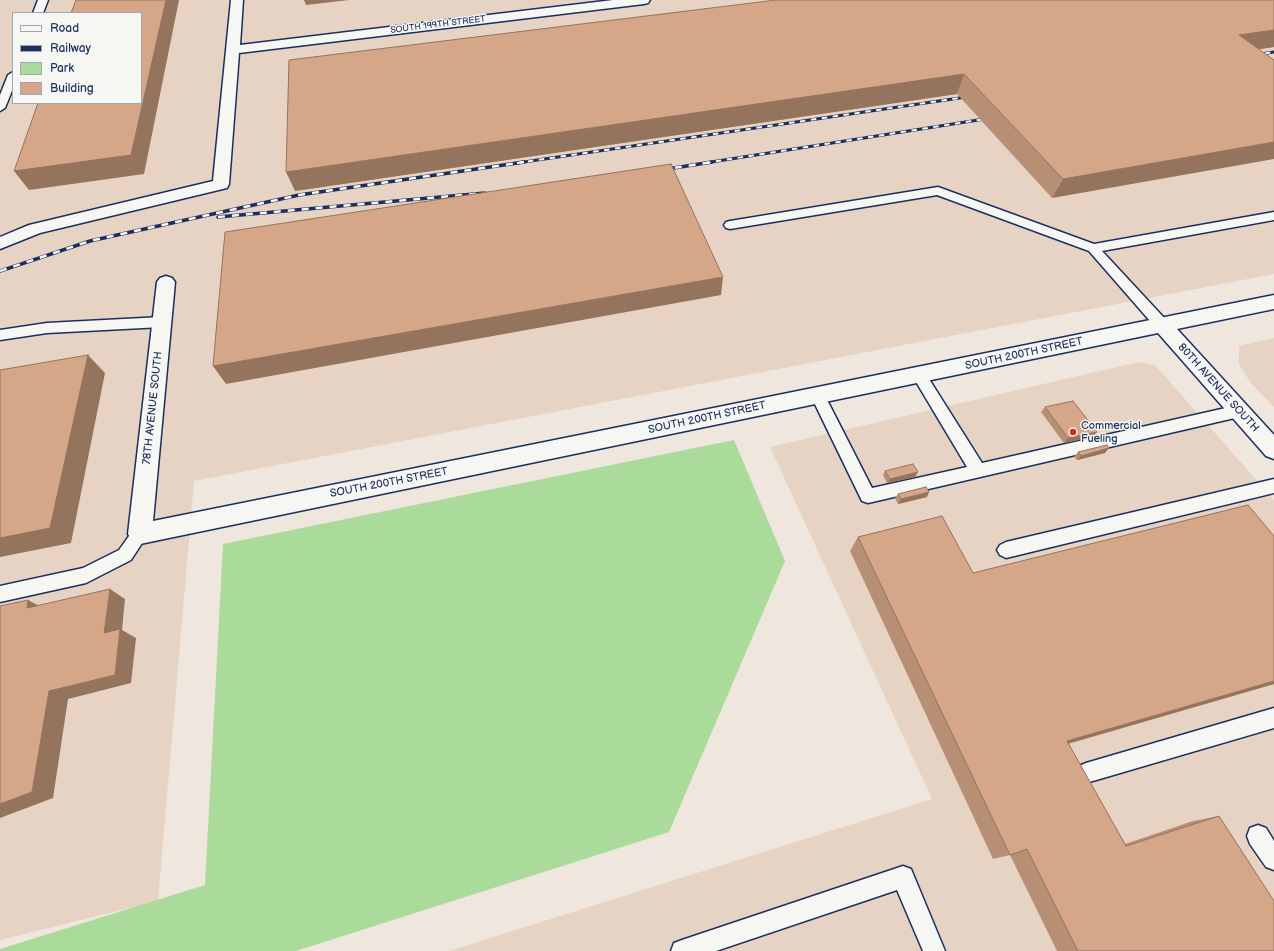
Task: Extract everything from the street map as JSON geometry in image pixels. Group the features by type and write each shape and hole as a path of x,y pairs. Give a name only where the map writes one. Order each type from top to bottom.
{"street":[{"path":"0,243 35,229 221,184 237,0"},
{"name":"SOUTH 199TH STREET","path":"232,50 644,0"},
{"name":"78TH AVENUE SOUTH","path":"140,534 166,282"},
{"name":"SOUTH 200TH STREET","path":"140,534 1274,302"},
{"name":"80TH AVENUE SOUTH","path":"1162,325 1274,450"}],"lane":[{"path":"38,12 43,0"},
{"path":"0,108 12,78"},
{"path":"730,225 938,191 1093,248 1162,325"},
{"path":"1093,248 1274,216"},
{"path":"0,335 47,328 162,322"},
{"path":"919,375 978,471"},
{"path":"818,396 868,496 1239,411"},
{"path":"1006,550 1236,502 1274,486"},
{"path":"0,594 86,575 125,555 140,534"},
{"path":"1086,773 1274,718"},
{"path":"1258,836 1274,859"},
{"path":"682,951 903,877 934,951"}],"shaded area":[{"path":"0,0 1274,0 1274,274 194,481 158,901 0,940"},
{"path":"1274,338 1274,407 1250,382 1239,364 1239,346"},
{"path":"1139,362 1155,365 1274,500 1274,951 449,951 932,799 770,447"}],"green space":[{"path":"734,440 785,561 669,832 296,951 0,951 0,949 205,885 223,544"}],"building":[{"path":"76,0 166,0 131,155 14,171 38,104 142,104 142,12 71,12"},
{"path":"776,0 1274,0 1274,30 1239,35 1274,60 1274,142 1063,179 964,74 286,172 289,60"},
{"path":"671,164 723,277 213,366 225,232"},
{"path":"88,355 50,528 0,538 0,370"},
{"path":"1073,401 1097,432 1068,438 1045,407"},
{"path":"1107,445 1109,448 1081,456 1078,452"},
{"path":"913,464 918,472 890,479 885,471"},
{"path":"926,487 929,492 901,499 898,494"},
{"path":"1248,505 1274,536 1274,681 1067,741 1126,846 1219,816 1274,901 1274,951 1078,951 1027,849 1010,855 858,537 942,516 973,573"},
{"path":"110,589 104,633 120,629 115,675 49,691 32,792 0,804 0,606 28,600 27,608"}],"railway":[{"path":"1254,55 1274,52"},
{"path":"517,163 973,96"},
{"path":"705,163 991,118"},
{"path":"0,271 90,241 299,195 524,162"},
{"path":"661,170 712,162"},
{"path":"218,217 485,193"}],"place":[{"name":"Commercial Fueling","path":"1073,432"}]}
